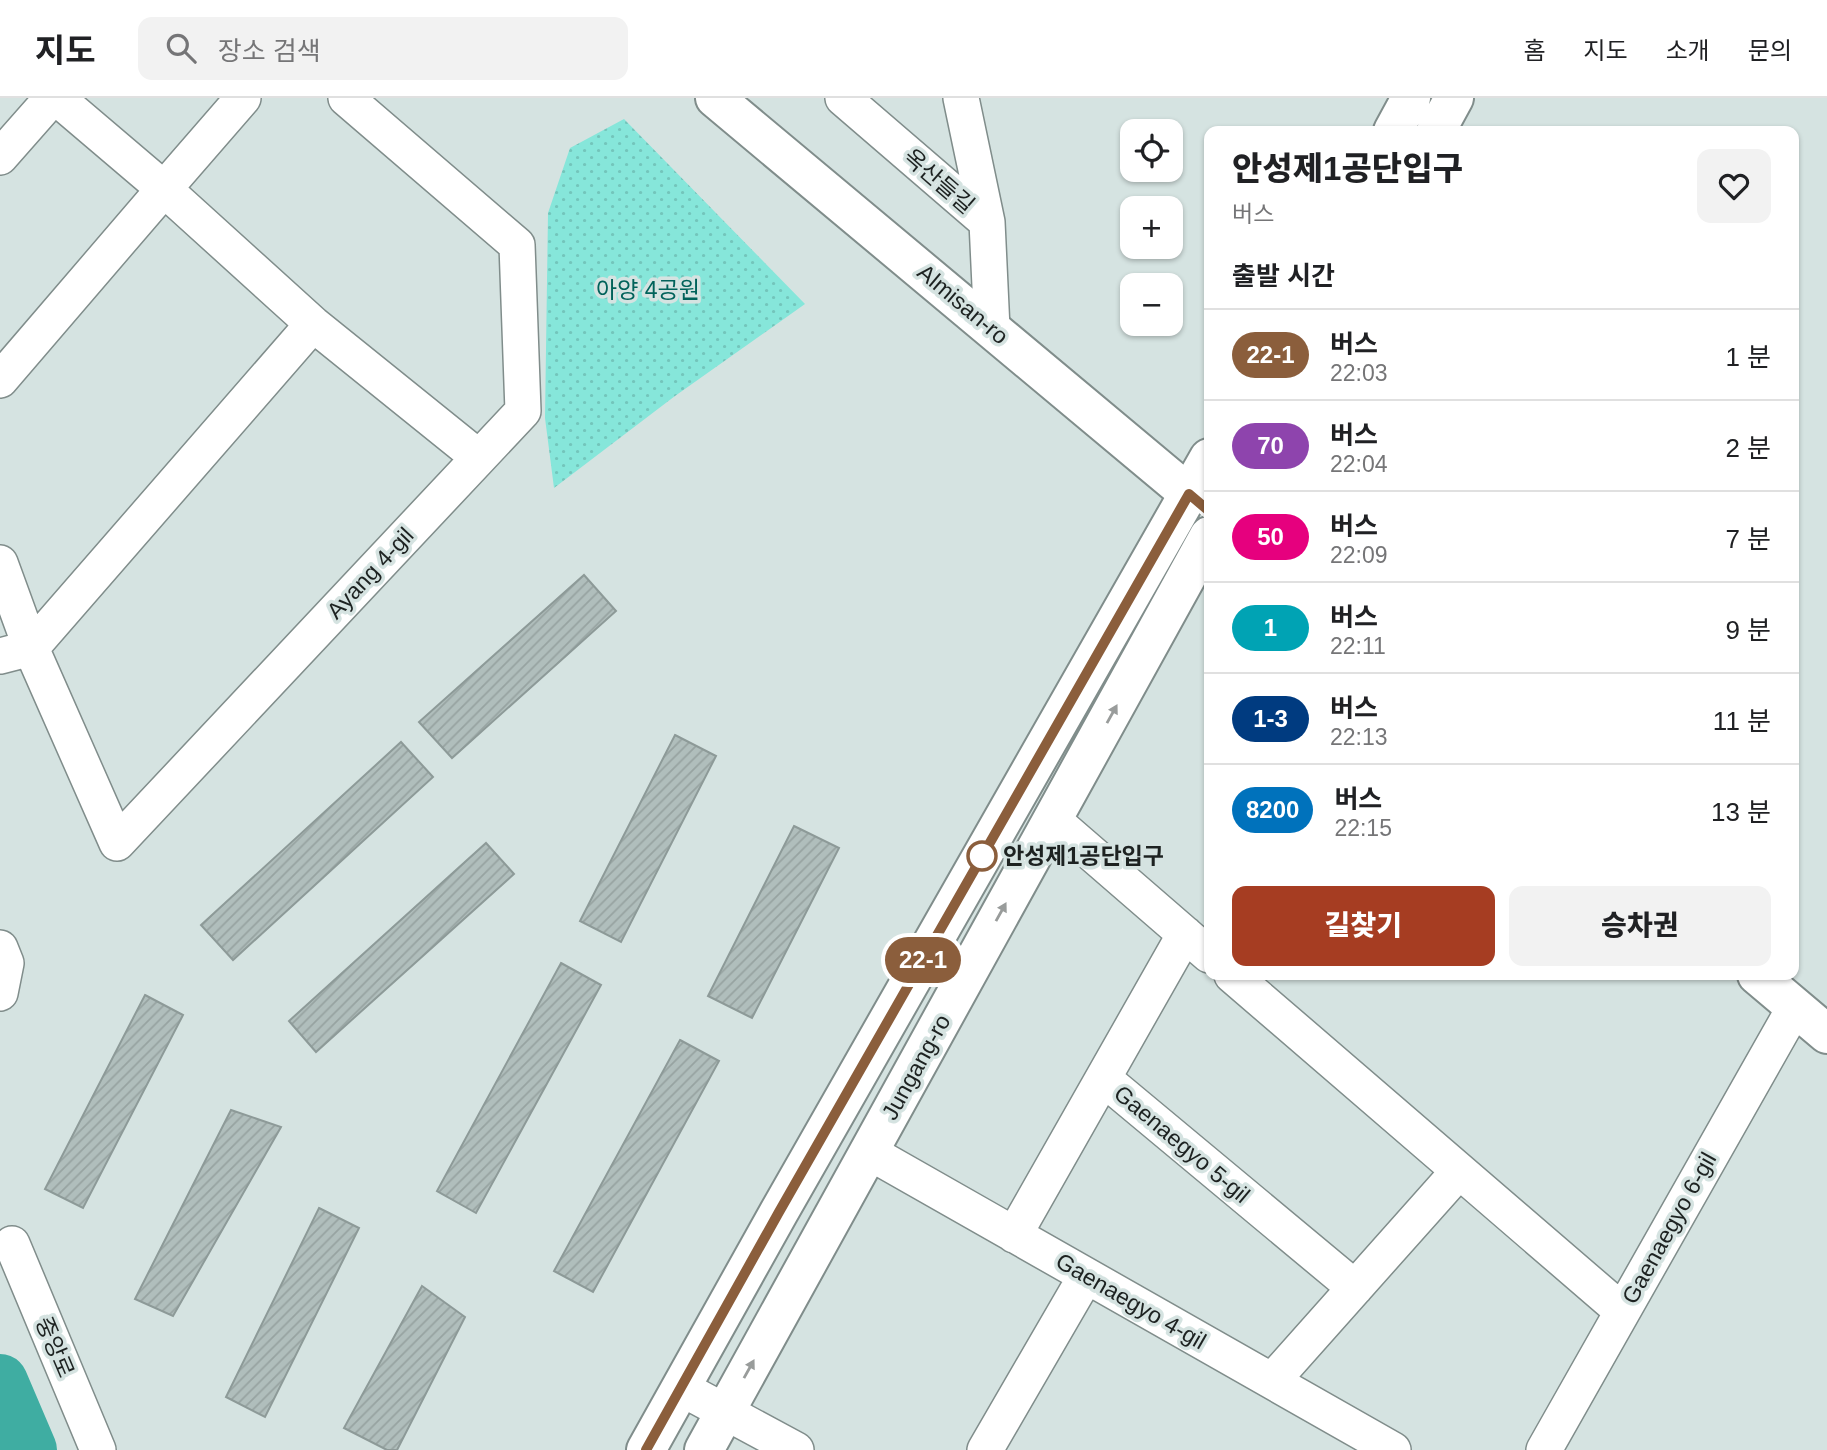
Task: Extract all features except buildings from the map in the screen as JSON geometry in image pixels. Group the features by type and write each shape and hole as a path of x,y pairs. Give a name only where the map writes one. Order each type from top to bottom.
{"main road":[{"name":"Almisan-ro","path":"715,98 1199,502"},
{"path":"1396,126 1411,98"},
{"path":"1439,126 1454,98"},
{"name":"Jungang-ro","path":"646,1450 779,1212 1199,502 1204,480"},
{"name":"Jungang-ro","path":"704,1450 1204,545"},
{"path":"1763,980 1827,1034"}],"street":[{"path":"0,157 52,98"},
{"path":"57,98 313,324 478,457"},
{"path":"0,380 243,98"},
{"name":"Ayang 4-gil","path":"15,652 117,843 523,411 517,245 346,98"},
{"name":"옥산들길","path":"843,98 987,222 992,328"},
{"path":"961,98 987,222"},
{"path":"15,652 313,324"},
{"path":"0,563 15,652"},
{"name":"Gaenaegyo 5-gil","path":"1052,819 1197,945 1104,1079 1355,1288"},
{"path":"0,948 6,963 0,993"},
{"path":"1238,980 1622,1311"},
{"name":"Gaenaegyo 6-gil","path":"1544,1450 1795,1007"},
{"path":"1014,1235 1104,1079"},
{"name":"Gaenaegyo 4-gil","path":"869,1152 1393,1450"},
{"path":"1272,1381 1459,1171"},
{"name":"중앙로","path":"12,1244 98,1450"},
{"path":"985,1450 1086,1276"},
{"path":"681,1388 796,1450"}],"green space":[{"name":"아양 4공원","path":"624,119 805,304 675,396 554,488 545,418 548,213 570,148"}],"waterway":[{"path":"0,1382 29,1450"}],"bus line":[{"name":"22-1","path":"646,1450 1189,494 1204,507"}],"place":[{"name":"안성제1공단입구","path":"982,856"}]}
